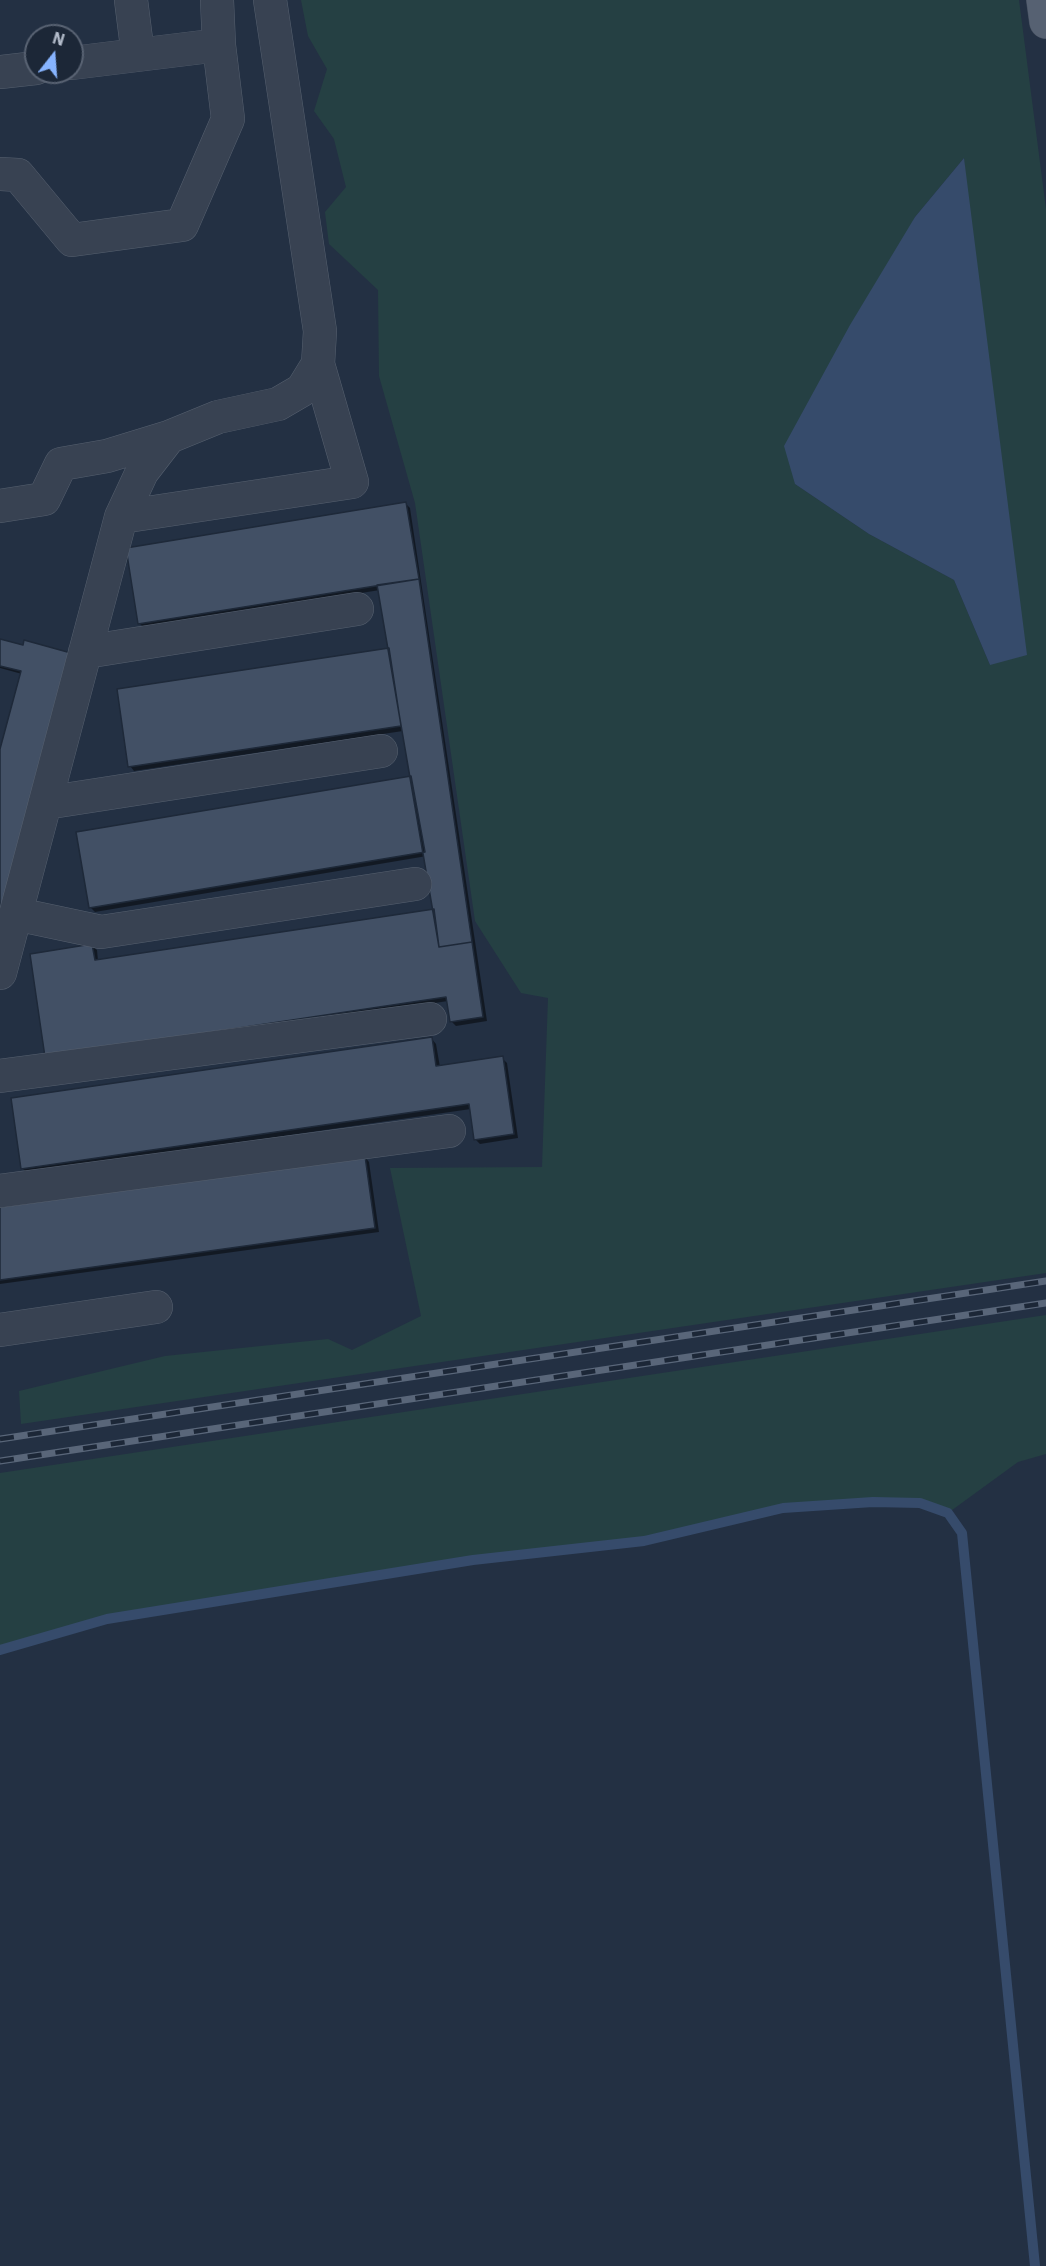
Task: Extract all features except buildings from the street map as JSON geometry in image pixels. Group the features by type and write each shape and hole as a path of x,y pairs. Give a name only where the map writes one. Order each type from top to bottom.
{"main road":[{"path":"1043,0 1046,22"}],"street":[{"path":"131,0 138,55"},
{"path":"0,174 18,175 72,240 183,225 228,119 219,45 217,0"},
{"path":"121,517 352,482 318,364 320,331 270,0"},
{"path":"84,62 219,45"},
{"path":"0,72 24,69"},
{"path":"0,506 44,499 61,464 107,456 170,437 218,417 278,404 302,390 318,364"},
{"path":"0,974 121,517 142,472 170,437"},
{"path":"85,652 357,609"},
{"path":"45,802 381,752"},
{"path":"16,914 100,932 415,884"},
{"path":"0,1076 430,1019"},
{"path":"0,1191 449,1131"},
{"path":"0,1330 156,1307"}],"green space":[{"path":"301,0 1019,0 1046,209 1046,1273 21,1424 19,1391 165,1356 328,1339 352,1350 421,1316 390,1168 542,1167 548,998 521,993 475,921 415,503 379,376 378,290 329,244 325,212 346,187 334,139 314,111 327,69 308,36","holes":["964,158 990,665 954,580 869,534 795,484 915,217"]},
{"path":"1046,1315 1046,1454 1018,1462 948,1513 920,1503 873,1502 783,1508 644,1541 473,1560 107,1619 0,1650 0,1473"}],"water":[{"path":"964,158 1027,655 990,665 954,580 869,534 795,484 784,446 850,325 915,217"}],"waterway":[{"path":"0,1650 107,1619 473,1560 644,1541 783,1508 873,1502 920,1503 948,1513 962,1533 1035,2266"}],"railway":[{"path":"0,1439 1046,1281"},
{"path":"0,1461 1046,1303"}]}
